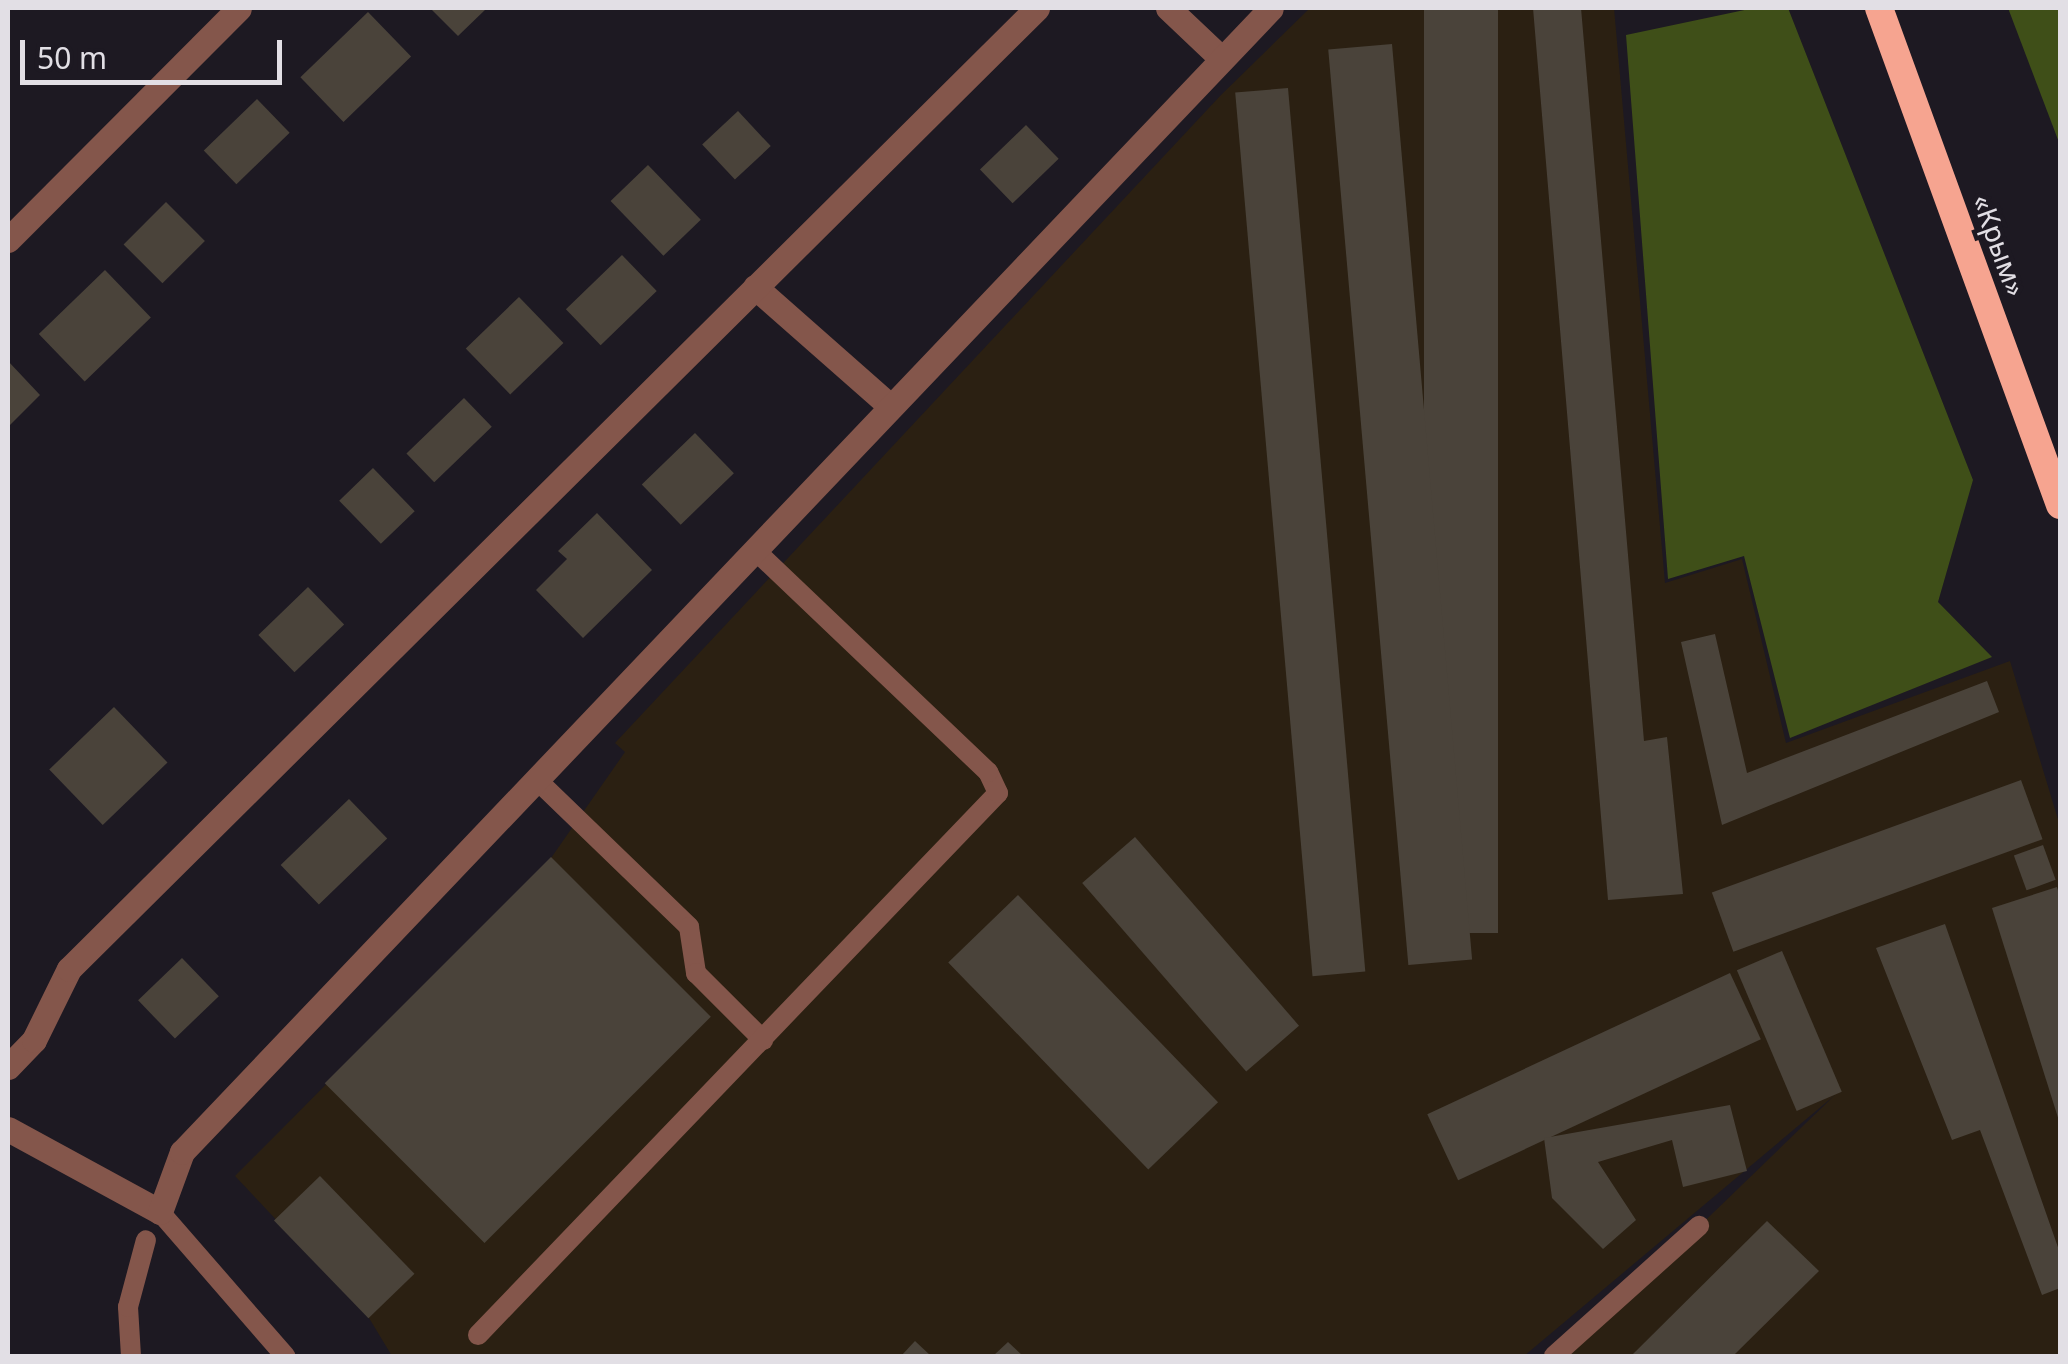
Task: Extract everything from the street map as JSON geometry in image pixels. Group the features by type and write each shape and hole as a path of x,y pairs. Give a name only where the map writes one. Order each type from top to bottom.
{"highway":[{"name":"«Крым»","path":"1879,8 2060,504"}],"street":[{"path":"8,240 239,8"},
{"path":"8,1068 34,1040 69,969 1037,8"},
{"path":"1168,8 1222,59"},
{"path":"8,1129 160,1212 182,1152 1272,8"},
{"path":"755,288 891,407"}],"lane":[{"path":"478,1334 998,793 988,772 755,550"},
{"path":"536,779 689,927 696,973 763,1040"},
{"path":"160,1212 286,1356"},
{"path":"1554,1356 1699,1226"},
{"path":"131,1356 128,1308 146,1240"}],"shaded area":[{"path":"1310,8 1614,8 1665,583 1742,559 1786,743 2010,661 2060,826 2060,1356 1565,1356 1835,1095 1524,1356 392,1356 369,1318 235,1176 551,858 625,752 615,743 1221,95"}],"green space":[{"path":"1754,8 1788,8 1973,480 1938,602 1992,657 1790,738 1744,556 1668,579 1626,35"},
{"path":"2008,8 2060,8 2060,145"}],"building":[{"path":"430,8 487,8 458,36"},
{"path":"1424,8 1498,8 1498,933 1424,933"},
{"path":"1533,8 1581,8 1644,741 1667,737 1683,894 1608,900"},
{"path":"368,12 411,57 343,122 300,77"},
{"path":"1392,44 1472,960 1408,965 1328,50"},
{"path":"1288,88 1365,972 1313,976 1235,93"},
{"path":"257,99 290,133 236,184 204,150"},
{"path":"738,111 771,146 735,180 702,144"},
{"path":"1026,125 1059,159 1013,203 980,169"},
{"path":"648,165 701,220 663,256 611,201"},
{"path":"166,202 205,241 162,283 124,244"},
{"path":"622,255 657,291 601,345 566,309"},
{"path":"105,270 151,317 85,381 39,334"},
{"path":"519,297 563,343 510,394 466,348"},
{"path":"8,361 40,395 8,427"},
{"path":"464,398 492,427 434,482 406,454"},
{"path":"695,433 734,473 681,525 642,484"},
{"path":"373,468 415,511 381,544 339,501"},
{"path":"597,513 652,570 583,638 536,590 567,559 558,551"},
{"path":"308,587 344,624 294,672 258,635"},
{"path":"1715,634 1747,773 1987,681 1999,712 1722,825 1681,642"},
{"path":"114,707 167,762 103,825 49,770"},
{"path":"2021,780 2043,839 1733,952 1712,893"},
{"path":"349,799 387,839 319,905 281,865"},
{"path":"1135,837 1299,1026 1246,1072 1082,883"},
{"path":"2043,845 2056,880 2027,890 2014,856"},
{"path":"551,857 711,1017 485,1243 325,1083"},
{"path":"2057,887 2060,898 2060,1124 1992,908"},
{"path":"1018,895 1218,1102 1148,1170 948,962"},
{"path":"1945,924 2060,1253 2060,1288 2042,1295 1980,1130 1952,1140 1876,948"},
{"path":"1782,951 1842,1092 1797,1111 1737,970"},
{"path":"182,958 219,996 175,1038 138,1000"},
{"path":"1730,973 1761,1039 1458,1180 1427,1114"},
{"path":"1730,1105 1747,1171 1683,1187 1672,1140 1598,1162 1636,1220 1603,1249 1552,1198 1544,1138"},
{"path":"320,1176 414,1274 368,1318 274,1220"},
{"path":"1767,1221 1819,1271 1733,1356 1631,1356"},
{"path":"915,1341 931,1356 901,1356"},
{"path":"1008,1342 1023,1356 993,1356"}]}
